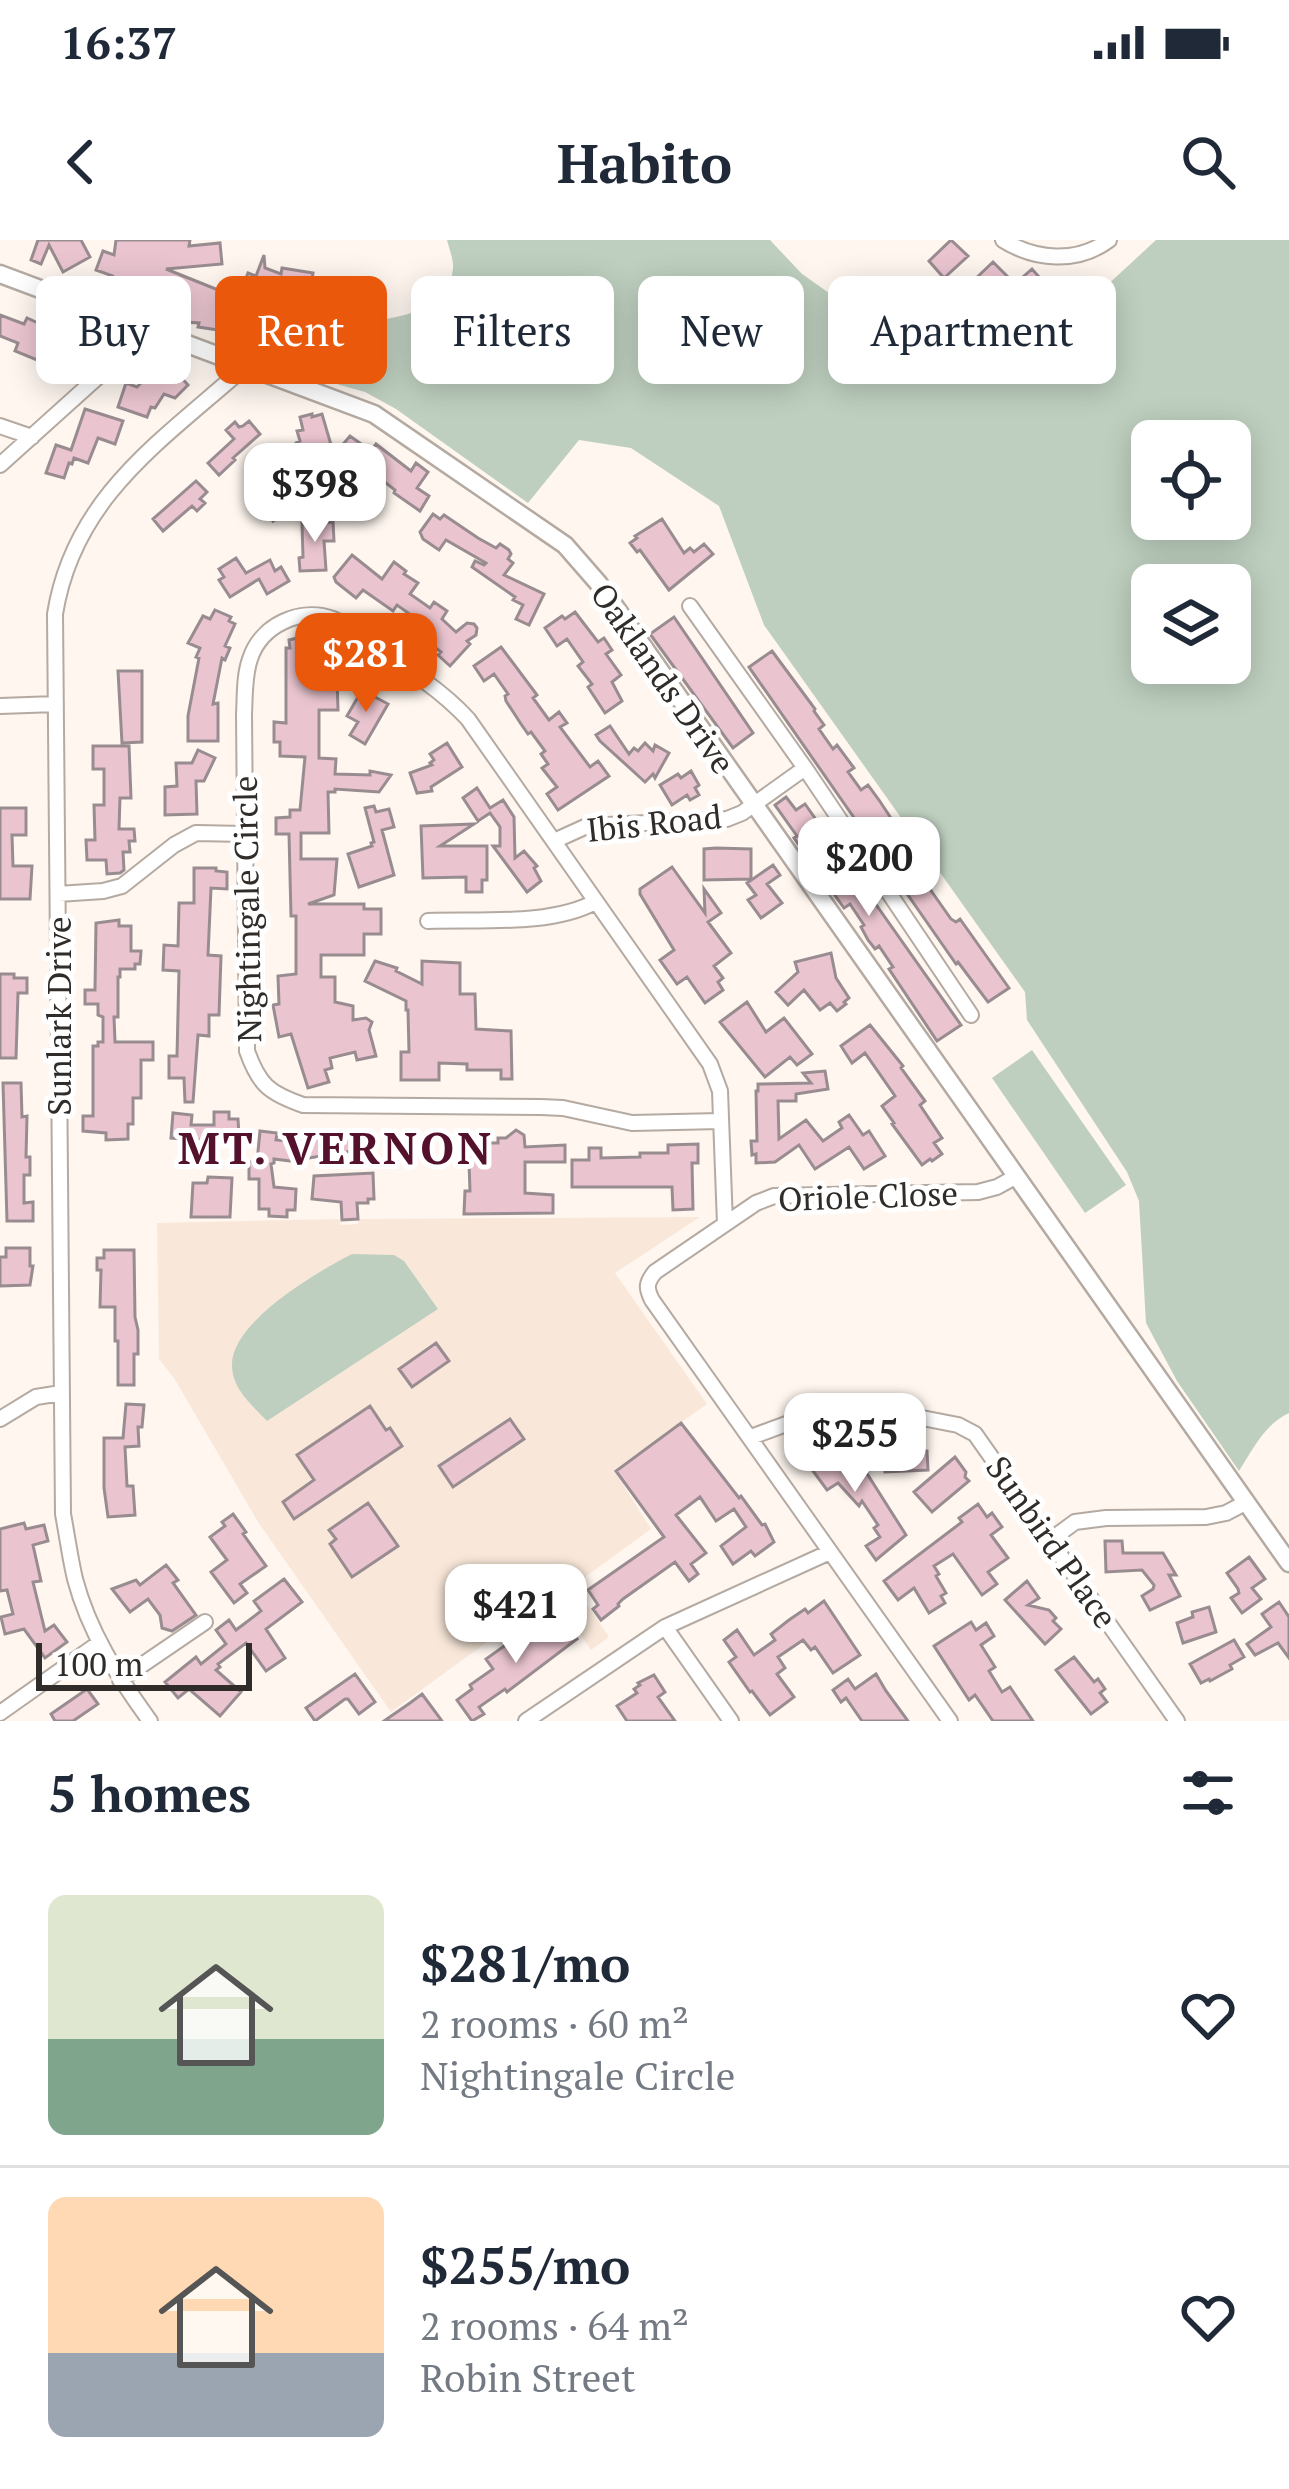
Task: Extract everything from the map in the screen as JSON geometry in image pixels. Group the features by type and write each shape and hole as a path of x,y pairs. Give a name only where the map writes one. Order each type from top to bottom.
{"street":[{"path":"1003,240 1046,257 1067,256 1109,240"},
{"name":"Oaklands Drive","path":"0,274 36,287"},
{"path":"0,465 90,384"},
{"name":"Sunlark Drive","path":"150,1721 99,1643 75,1580 63,1514 55,614 59,586 82,530 106,495 226,384"},
{"name":"Oaklands Drive","path":"296,384 374,414 565,545 599,584 1289,1563"},
{"path":"0,426 32,437"},
{"path":"690,606 971,1015"},
{"name":"Nightingale Circle","path":"720,1121 632,1123 562,1108 303,1105 265,1087 248,1051 244,714 249,661 259,641 275,626 295,617 317,616 348,627 468,719 710,1064 719,1091 724,1225"},
{"path":"0,706 56,704"},
{"name":"Ibis Road","path":"554,841 587,826 727,819 805,768"},
{"path":"58,894 122,886 196,832 244,834"},
{"path":"428,921 551,917 574,914 595,902"},
{"name":"Oriole Close","path":"751,1437 646,1289 655,1272 756,1203 774,1196 978,1192 1015,1177"},
{"path":"0,1419 36,1397 62,1393"},
{"name":"Sunbird Place","path":"751,1437 789,1423 922,1418 958,1425 975,1434 1177,1721"},
{"path":"751,1437 950,1721"},
{"path":"1049,1540 1075,1522 1206,1516 1226,1513 1247,1502"},
{"path":"526,1721 665,1627 830,1552"},
{"path":"120,1680 205,1622"},
{"path":"665,1627 731,1721"},
{"path":"0,1713 99,1643"}],"shaded area":[{"path":"700,1217 615,1273 707,1404 614,1470 651,1529 574,1585 609,1637 591,1650 553,1594 391,1712 258,1522 159,1359 157,1223 339,1219 341,1225 358,1224 359,1219"}],"green space":[{"path":"447,240 770,240 802,274 828,292 828,384 1116,384 1116,277 1156,240 1289,240 1289,1413 1266,1430 1239,1471 1177,1381 1146,1323 1139,1201 1127,1172 1027,1020 1025,992 764,625 719,506 631,448 579,440 528,503 396,409 365,392 337,384 387,384 387,318 411,313 411,384 614,384 614,276 450,276"},
{"path":"1032,1050 1126,1185 1085,1213 992,1078"},
{"path":"352,1254 394,1255 404,1261 438,1309 267,1421 236,1383 235,1350 259,1317 278,1301"}],"building":[{"path":"38,240 81,240 90,257 63,272 49,245 41,264 31,260"},
{"path":"116,240 190,240 189,246 220,243 222,264 166,269 183,276 113,276 96,270 103,251 114,255"},
{"path":"951,240 968,256 946,276 929,261"},
{"path":"264,255 265,268 281,274 282,268 313,273 256,276"},
{"path":"993,262 1007,276 978,276"},
{"path":"191,279 215,289 215,330 198,327 199,323 191,322"},
{"path":"0,315 24,324 27,318 36,322 36,360 15,351 18,343 0,336"},
{"path":"126,384 188,385 175,398 164,394 147,417 118,407"},
{"path":"85,409 123,421 115,444 98,438 88,463 74,458 64,478 46,473 56,445 71,450"},
{"path":"322,414 334,455 350,436 371,451 376,444 411,471 416,463 428,472 417,488 429,496 420,511 372,472 364,483 324,461 317,470 274,474 273,468 297,461 297,431 303,430 300,417"},
{"path":"249,421 260,434 219,475 208,463 234,439 226,430 235,422 239,427"},
{"path":"196,481 207,492 200,499 205,503 197,511 192,506 163,531 153,519"},
{"path":"289,482 301,501 273,521 262,504"},
{"path":"433,514 440,519 444,515 496,548 500,544 509,550 508,559 513,563 504,575 544,594 529,625 516,619 523,605 472,567 475,561 486,563 446,540 439,550 423,539 420,532"},
{"path":"662,519 684,553 704,544 713,554 669,590 630,543"},
{"path":"333,522 334,541 324,541 326,570 300,571 302,523"},
{"path":"352,555 382,579 394,562 418,583 410,594 430,608 434,602 447,611 442,619 456,632 467,623 474,624 476,635 450,666 438,655 441,652 414,632 421,622 397,605 393,611 363,590 356,598 336,582 334,577"},
{"path":"236,558 246,573 270,560 275,571 281,567 289,581 267,594 259,579 230,597 219,580 224,577 219,569"},
{"path":"215,610 235,624 225,646 230,648 222,658 213,704 218,703 218,741 188,741 200,648 188,643 203,616 210,619"},
{"path":"575,612 598,642 604,638 612,650 606,654 621,675 612,682 622,701 605,713 578,666 583,662 567,639 557,646 545,628"},
{"path":"674,617 753,733 733,748 650,634"},
{"path":"310,635 310,648 336,648 338,710 319,710 319,758 336,759 335,774 370,775 370,771 391,775 379,792 328,792 329,833 301,833 301,859 337,859 334,895 308,904 364,904 364,909 381,909 381,934 364,934 364,955 321,955 321,977 335,977 335,1002 353,1006 353,1020 372,1022 369,1030 376,1056 357,1060 355,1052 330,1058 332,1068 325,1070 329,1082 308,1088 291,1034 279,1037 273,1005 279,1004 278,976 296,974 289,834 276,834 276,818 300,810 305,757 280,756 274,722 286,723 289,640"},
{"path":"501,647 537,695 533,698 549,720 559,712 567,723 560,727 590,767 598,761 609,776 558,810 547,794 557,787 542,768 548,764 541,754 545,751 521,724 494,674 484,681 474,666"},
{"path":"772,651 815,709 824,725 819,729 833,749 837,745 854,768 848,772 861,790 868,785 916,856 913,865 951,919 960,919 1009,988 988,1002 956,964 749,667"},
{"path":"118,671 142,671 142,742 122,743"},
{"path":"362,690 388,704 365,744 350,735 358,722 347,716"},
{"path":"610,726 629,754 645,743 653,751 655,745 669,753 655,778 653,774 645,782 600,741 596,735"},
{"path":"447,743 462,767 431,787 432,791 417,793 410,773 432,765 430,754"},
{"path":"93,746 129,746 131,798 120,798 119,829 134,829 135,841 129,841 130,852 123,852 120,873 107,874 106,860 87,860 86,840 95,840 94,805 104,805 104,769 93,769"},
{"path":"198,750 215,758 204,781 196,781 197,814 165,815 165,787 177,786 176,763 192,763"},
{"path":"691,771 699,795 690,800 687,795 672,805 660,785"},
{"path":"477,788 490,808 503,800 514,817 515,858 524,851 537,866 541,881 527,892 493,846 500,846 500,827 490,813 478,821 463,798"},
{"path":"786,797 796,810 805,804 961,1025 937,1041 879,946 875,949 868,940 850,904 844,908 794,838 775,805"},
{"path":"374,806 376,812 389,809 394,827 382,830 394,875 359,887 348,854 372,846 365,808"},
{"path":"0,808 26,808 26,835 12,835 13,866 32,866 30,899 0,899"},
{"path":"474,824 440,846 487,846 487,880 482,880 482,892 466,892 466,877 423,878 421,826"},
{"path":"704,849 751,849 751,879 704,880"},
{"path":"773,865 780,875 767,884 782,903 761,918 748,900 756,895 747,883"},
{"path":"672,867 705,913 704,889 721,913 708,922 731,953 714,966 723,978 718,982 723,990 705,1003 687,977 677,984 660,960 674,950 640,894 640,889"},
{"path":"194,868 227,872 227,889 211,888 208,955 221,956 219,1015 209,1015 209,1036 198,1035 193,1102 185,1102 184,1078 169,1078 169,1056 177,1056 179,971 163,970 164,945 178,946 179,903 194,903"},
{"path":"119,920 119,926 131,926 131,951 141,951 135,969 120,969 115,1042 153,1042 153,1060 141,1060 141,1098 133,1098 128,1139 106,1140 106,1133 83,1131 83,1116 93,1116 93,1046 103,1042 103,1017 98,1015 98,1004 85,1004 85,990 95,990 96,923"},
{"path":"831,953 836,978 849,998 846,1004 837,1011 830,1003 820,1010 804,990 788,1005 776,992 798,972 795,962"},
{"path":"375,961 422,984 422,961 460,963 460,994 475,994 476,1029 511,1031 512,1079 501,1079 501,1070 467,1070 467,1064 439,1063 439,1080 401,1080 401,1052 409,1052 408,1010 406,1001 365,981"},
{"path":"0,974 27,978 27,993 18,993 16,1058 0,1058"},
{"path":"747,1002 766,1032 784,1018 812,1054 797,1065 790,1057 765,1077 720,1022"},
{"path":"870,1025 903,1066 925,1101 920,1105 942,1138 934,1143 942,1154 932,1161 922,1165 892,1124 882,1106 895,1096 865,1053 852,1063 841,1046"},
{"path":"825,1071 828,1089 796,1094 796,1101 778,1101 779,1139 806,1120 823,1141 842,1128 839,1122 849,1115 863,1135 869,1131 885,1156 864,1169 849,1147 815,1169 799,1145 775,1162 756,1163 751,1141 757,1141 758,1084 811,1083 803,1073"},
{"path":"3,1083 21,1083 22,1117 27,1116 26,1157 30,1157 30,1175 24,1175 24,1203 33,1202 33,1221 7,1221"},
{"path":"214,1112 229,1112 229,1119 238,1119 239,1136 214,1141 171,1138 173,1113 192,1115 191,1125 214,1125"},
{"path":"516,1130 524,1135 525,1147 565,1145 565,1162 525,1162 525,1193 553,1195 553,1213 464,1214 465,1191 470,1191 462,1135 475,1135 475,1143 498,1143 498,1138"},
{"path":"260,1131 277,1133 276,1140 311,1143 311,1137 326,1131 332,1135 357,1132 359,1150 290,1161 274,1159 274,1187 296,1189 295,1210 287,1210 287,1217 269,1216 269,1209 259,1209 259,1179 249,1179 249,1162 257,1162"},
{"path":"698,1144 698,1163 692,1163 693,1209 673,1210 672,1187 572,1187 572,1160 589,1160 589,1148 601,1148 601,1158 640,1157 640,1153 668,1153 668,1145"},
{"path":"373,1173 374,1199 357,1203 358,1219 342,1220 341,1202 312,1199 314,1176"},
{"path":"208,1177 232,1178 230,1217 191,1217 193,1183 207,1183"},
{"path":"6,1248 30,1248 30,1285 0,1286 0,1257 6,1257"},
{"path":"104,1250 134,1250 138,1354 134,1354 134,1385 118,1385 115,1307 100,1307 97,1258 104,1258"},
{"path":"436,1343 449,1361 412,1387 399,1369"},
{"path":"126,1404 144,1405 139,1446 125,1447 127,1486 133,1486 135,1515 108,1517 104,1438 123,1438"},
{"path":"370,1406 402,1446 294,1519 283,1502 314,1480 297,1455"},
{"path":"510,1419 524,1439 453,1487 439,1466"},
{"path":"681,1423 765,1524 774,1542 733,1564 721,1546 746,1527 734,1509 716,1521 700,1497 676,1515 706,1553 691,1564 698,1574 689,1581 675,1562 601,1620 588,1590 664,1537 616,1471"},
{"path":"798,1446 822,1446 853,1480 866,1472 906,1535 876,1560 866,1546 880,1537 874,1528 878,1525 862,1501 859,1506 838,1483 827,1490 808,1464 797,1464"},
{"path":"927,1451 928,1470 885,1472 884,1454"},
{"path":"955,1457 969,1481 932,1512 914,1492"},
{"path":"368,1503 398,1546 352,1577 330,1544 336,1539 329,1530"},
{"path":"978,1504 1002,1527 991,1535 1008,1558 988,1572 997,1584 982,1595 953,1554 934,1566 946,1593 941,1596 945,1603 929,1613 914,1588 898,1600 884,1581 962,1522 959,1518"},
{"path":"233,1514 266,1566 240,1584 247,1593 234,1603 211,1572 227,1560 210,1537"},
{"path":"24,1523 26,1529 44,1525 48,1541 33,1545 41,1581 33,1582 45,1631 54,1625 67,1642 45,1658 24,1629 5,1634 1,1617 13,1614 7,1590 0,1591 0,1529"},
{"path":"1105,1541 1122,1541 1123,1553 1163,1553 1176,1575 1169,1575 1180,1596 1150,1610 1142,1596 1154,1585 1142,1570 1106,1572"},
{"path":"1249,1557 1265,1579 1252,1588 1261,1599 1242,1613 1231,1598 1239,1593 1227,1573"},
{"path":"166,1565 196,1615 172,1631 162,1628 160,1615 148,1599 130,1612 112,1589 136,1580 140,1585"},
{"path":"284,1579 302,1602 266,1629 285,1658 266,1671 246,1643 218,1664 216,1670 241,1692 220,1716 189,1689 178,1698 165,1682 196,1657 201,1664 226,1644 216,1630 229,1620 236,1630 261,1611 254,1601"},
{"path":"1027,1581 1039,1598 1028,1605 1049,1610 1061,1629 1045,1644 1005,1600"},
{"path":"824,1601 860,1655 833,1673 815,1647 811,1650 803,1640 778,1657 785,1668 777,1674 794,1697 770,1715 729,1662 736,1657 724,1640 737,1630 754,1655 775,1640 771,1634 789,1620"},
{"path":"1279,1602 1289,1617 1289,1658 1278,1643 1255,1655 1247,1644 1271,1627 1262,1614"},
{"path":"1209,1607 1216,1632 1183,1643 1177,1623"},
{"path":"564,1621 577,1639 507,1692 479,1707 484,1714 472,1721 457,1700 493,1669 486,1659 545,1625 549,1630"},
{"path":"971,1622 976,1630 986,1623 994,1636 981,1645 995,1667 989,1671 1002,1692 1010,1687 1033,1721 993,1721 975,1695 969,1700 934,1646"},
{"path":"1234,1640 1244,1657 1230,1665 1232,1669 1201,1683 1190,1664"},
{"path":"1074,1657 1105,1689 1100,1693 1107,1702 1091,1714 1056,1670"},
{"path":"355,1674 375,1702 359,1714 345,1699 315,1721 306,1708"},
{"path":"876,1674 908,1721 862,1721 846,1698 841,1702 833,1690 848,1679 855,1689"},
{"path":"654,1675 665,1692 658,1697 675,1721 627,1721 617,1706 637,1693 638,1683"},
{"path":"87,1689 98,1704 73,1721 55,1721 51,1714"},
{"path":"422,1694 442,1721 384,1721 410,1703"}],"district":[{"name":"MT. VERNON","path":"336,1148"}]}
